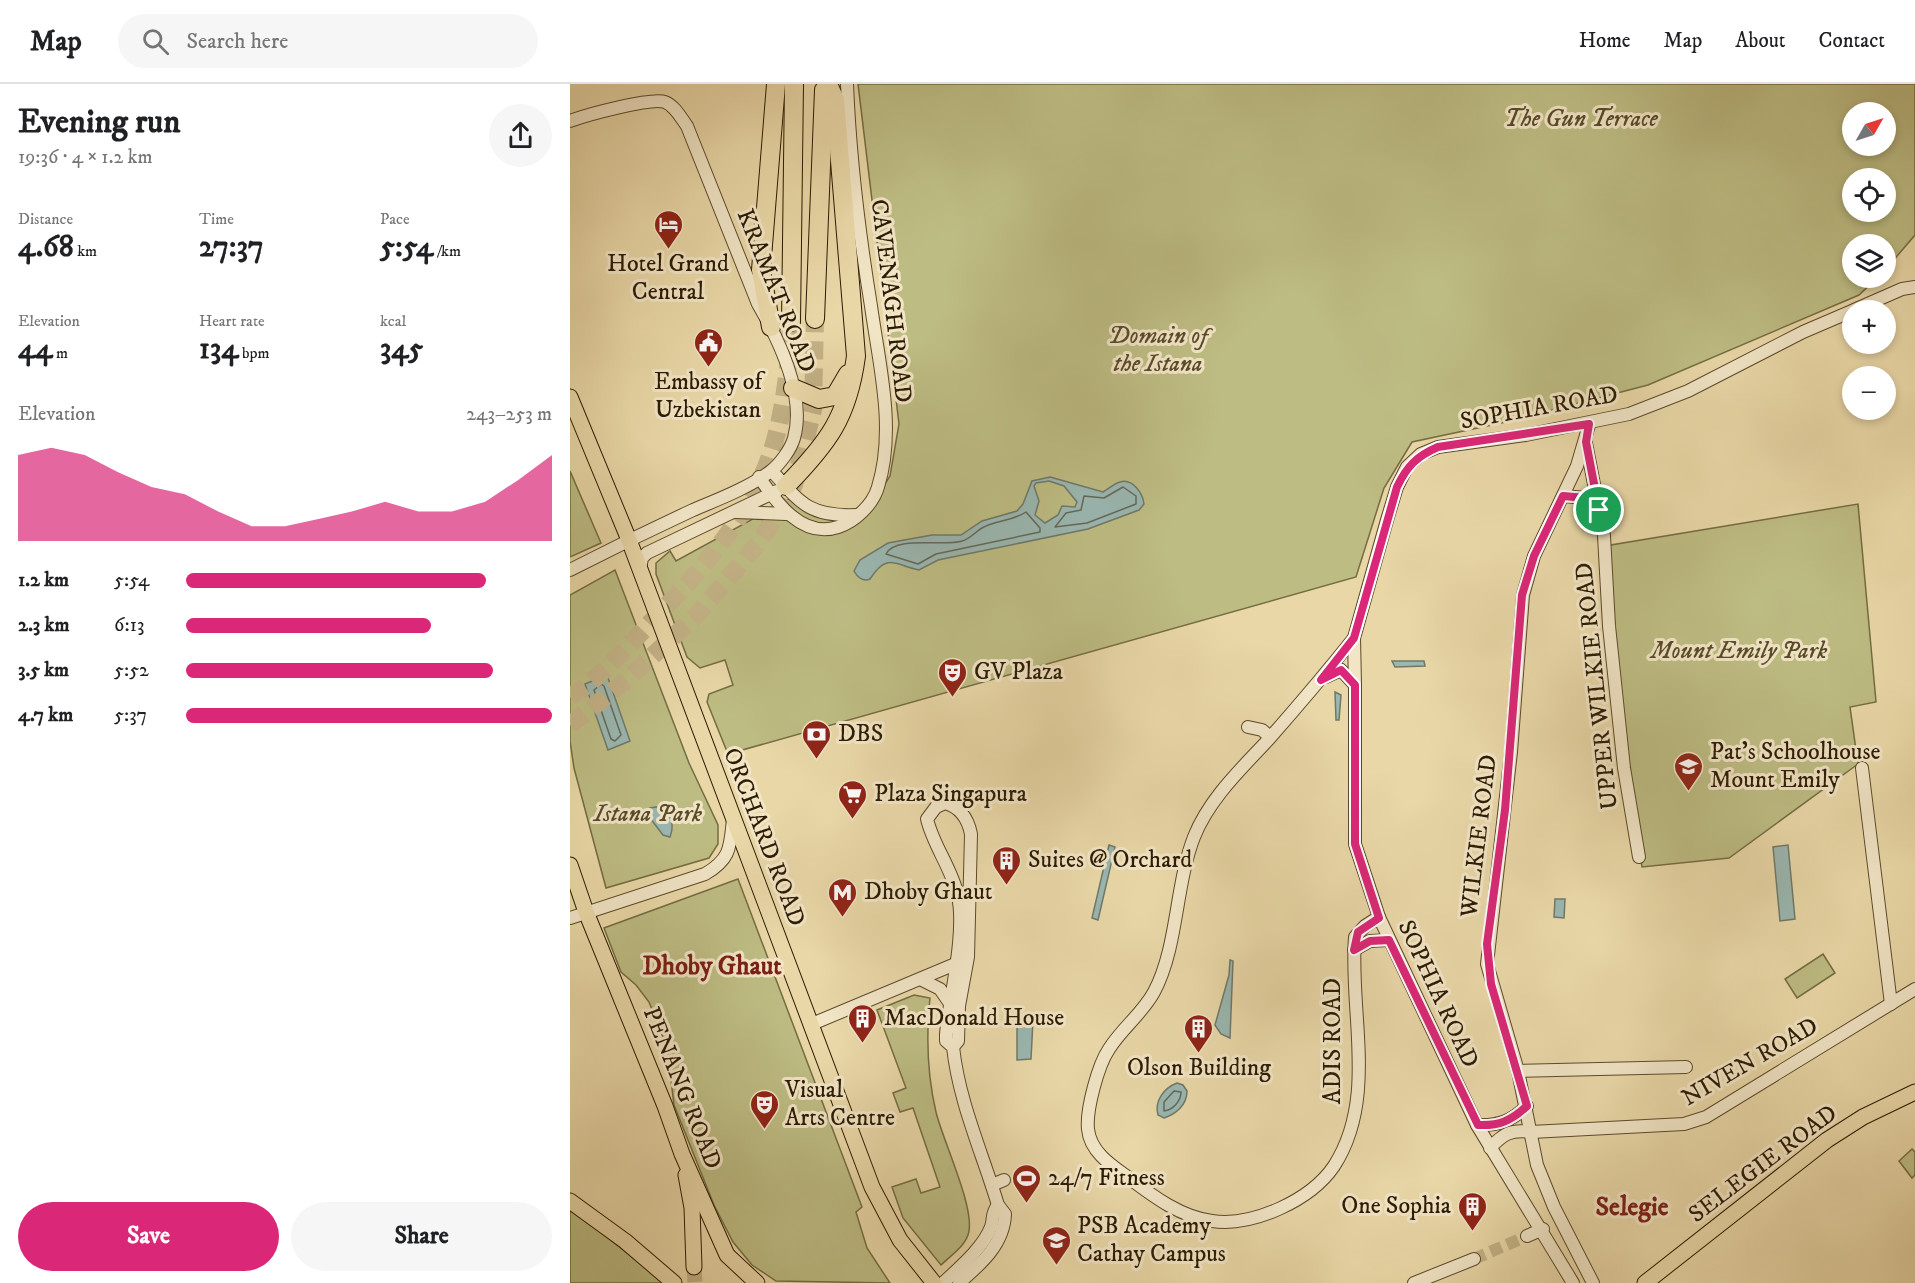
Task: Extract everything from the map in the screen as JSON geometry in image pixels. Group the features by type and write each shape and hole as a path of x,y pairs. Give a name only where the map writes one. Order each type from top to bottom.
{"highway":[{"path":"771,327 761,270 776,84"},
{"path":"790,322 794,84"},
{"path":"815,319 826,84"},
{"path":"778,490 816,456 833,430 851,390 856,356 835,100 826,84"},
{"path":"793,388 819,399 835,396 843,387 856,356"}],"main road":[{"name":"ORCHARD ROAD","path":"570,397 629,540 872,1187 900,1240 934,1283"},
{"name":"PENANG ROAD","path":"570,865 586,912 682,1154 728,1255 757,1283"},
{"name":"SELEGIE ROAD","path":"1645,1283 1827,1140 1863,1117 1915,1092"},
{"path":"682,1154 692,1208 694,1267"},
{"path":"570,1201 624,1241 674,1283"}],"street":[{"name":"CAVENAGH ROAD","path":"771,471 786,514 822,530 845,525 873,498 878,488 884,449 884,402 852,166 847,84"},
{"name":"KRAMAT ROAD","path":"570,121 591,113 656,100 669,104 687,126 758,304 771,327 793,388 796,416 794,438 771,471"},
{"name":"SOPHIA ROAD","path":"1878,300 1902,289 1915,287"},
{"name":"SOPHIA ROAD","path":"1574,1283 1543,1229 1490,1148 1379,918 1355,844 1354,638 1397,487 1407,467 1421,454 1438,447 1618,418 1673,398 1803,332 1842,316"},
{"name":"WILKIE ROAD","path":"1589,424 1586,442 1534,556 1522,595 1505,810 1487,944 1491,984 1527,1106 1537,1165 1546,1191 1593,1283"},
{"name":"UPPER WILKIE ROAD","path":"1586,442 1599,510 1624,768 1639,857"},
{"path":"570,570 771,471"},
{"name":"CAVENAGH ROAD","path":"759,477 812,510 827,515 857,515"},
{"path":"640,572 642,558 647,553 778,490"},
{"path":"1563,496 1586,498 1599,510"},
{"path":"735,512 786,514"},
{"path":"1248,727 1262,730 1270,737 1321,680 1354,638"},
{"path":"1321,680 1341,670 1355,690"},
{"name":"ADIS ROAD","path":"1270,737 1213,803 1194,837 1180,880 1164,970 1145,1006 1110,1047 1103,1059 1088,1113 1088,1131 1106,1161 1158,1200 1198,1218 1232,1221 1272,1212 1301,1198 1333,1166 1351,1133 1358,1087 1354,950 1358,932 1379,918"},
{"path":"1862,768 1891,1004"},
{"path":"953,1047 958,1041 959,1006 968,957 972,834 968,822 958,808 945,803 929,813 929,825 958,896 959,931 946,1041 953,1047 960,1091 998,1183 998,1205 1005,1214 1005,1230 995,1247 959,1283"},
{"path":"570,918 705,874 718,867 730,848 733,819"},
{"name":"ADIS ROAD","path":"1354,950 1370,941 1389,940"},
{"path":"812,1024 922,980 968,957"},
{"path":"922,980 940,989 949,1002"},
{"name":"NIVEN ROAD","path":"1490,1148 1508,1132 1684,1124 1706,1117 1915,989"},
{"path":"1518,1071 1686,1067"},
{"path":"1478,1125 1496,1126 1507,1122 1527,1106"},
{"path":"943,1283 983,1241 992,1226 992,1212 998,1205"},
{"path":"1527,1236 1543,1229"},
{"path":"1414,1283 1474,1259"}],"green space":[{"name":"Domain of the Istana","path":"858,84 1915,84 1915,235 1896,257 1896,234 1842,234 1842,288 1866,288 1859,295 1842,300 1842,302 1648,385 1506,422 1412,442 1384,488 1356,577 728,754 707,702 709,694 733,685 725,660 700,668 687,657 656,574 656,563 670,551 676,561 795,496 821,516 871,506 890,476 899,424"},
{"path":"570,471 601,543 570,557"},
{"name":"Mount Emily Park","path":"1858,504 1876,702 1850,707 1858,764 1729,858 1642,867 1628,782 1605,546"},
{"name":"Istana Park","path":"615,570 689,763 718,825 718,844 709,858 606,888 574,768 570,741 570,595"},
{"path":"738,879 862,1207 856,1212 867,1248 890,1283 776,1281 752,1265 733,1242 714,1205 674,1105 667,1047 649,1002 636,985 621,972 604,928"},
{"path":"1823,954 1835,973 1797,998 1785,979"},
{"path":"914,995 930,998 928,1055 933,1098 939,1124 968,1209 968,1235 956,1252 941,1265 903,1218 892,1187 916,1179 921,1193 940,1187 913,1108 900,1112 893,1093 906,1088 877,1010"},
{"path":"1912,1149 1915,1152 1915,1175 1912,1178 1899,1161"},
{"path":"570,1208 665,1283 570,1283"}],"water":[{"path":"1050,477 1103,492 1125,481 1136,488 1144,504 1139,510 1088,529 938,560 919,570 892,562 881,566 870,579 865,580 854,571 860,560 888,543 932,535 961,535 982,521 1017,511 1023,504 1032,481","holes":["1049,481 1064,486 1077,502 1075,507 1062,506 1058,515 1045,523 1035,515 1039,501 1034,486 1036,483"]},
{"path":"1392,661 1424,661 1425,666 1395,667"},
{"path":"607,675 630,741 608,750 585,684"},
{"path":"1335,692 1341,695 1339,720 1336,720"},
{"path":"650,808 667,810 669,814 672,826 670,837 663,835 650,818"},
{"path":"1109,845 1115,847 1098,920 1092,918"},
{"path":"1788,845 1795,919 1780,921 1773,847"},
{"path":"1555,899 1565,899 1564,918 1554,917"},
{"path":"1230,960 1233,961 1230,1038 1221,1034 1215,1025 1229,975"},
{"path":"1017,1020 1033,1020 1031,1059 1017,1060"},
{"path":"1177,1083 1183,1085 1187,1096 1177,1111 1164,1118 1158,1115 1157,1105 1164,1092"}],"tunnel":[{"path":"570,725 624,682 696,616 761,540 794,485 813,410 815,319"},
{"path":"570,697 612,663 682,589 727,535 752,495 763,474 776,438 787,380 791,322"},
{"path":"1474,1259 1527,1236"},
{"path":"694,1267 695,1283"}],"place":[{"name":"Hotel Grand Central","path":"668,250"},
{"name":"Embassy of Uzbekistan","path":"708,368"},
{"name":"GV Plaza","path":"953,698"},
{"name":"DBS","path":"817,760"},
{"name":"Pat's Schoolhouse Mount Emily","path":"1689,792"},
{"name":"Plaza Singapura","path":"853,820"},
{"name":"Suites @ Orchard","path":"1007,886"},
{"name":"Dhoby Ghaut","path":"843,918"},
{"name":"MacDonald House","path":"863,1044"},
{"name":"Olson Building","path":"1199,1054"},
{"name":"Visual Arts Centre","path":"764,1130"},
{"name":"24/7 Fitness","path":"1027,1204"},
{"name":"One Sophia","path":"1472,1232"},
{"name":"PSB Academy Cathay Campus","path":"1056,1266"}],"district":[{"name":"Dhoby Ghaut","path":"712,966"},
{"name":"Selegie","path":"1632,1207"}],"route":[{"path":"1589,424 1586,442 1599,510 1586,498 1563,496 1534,556 1522,595 1511,752 1487,944 1487,964 1527,1106 1507,1122 1496,1126 1478,1125 1450,1072 1389,940 1370,941 1354,950 1355,937 1358,932 1379,918 1355,844 1353,823 1355,685 1347,673 1341,670 1321,680 1354,638 1397,487 1407,467 1421,454 1438,447 1589,424"}],"park label":[{"name":"The Gun Terrace","path":"1581,119"}]}
